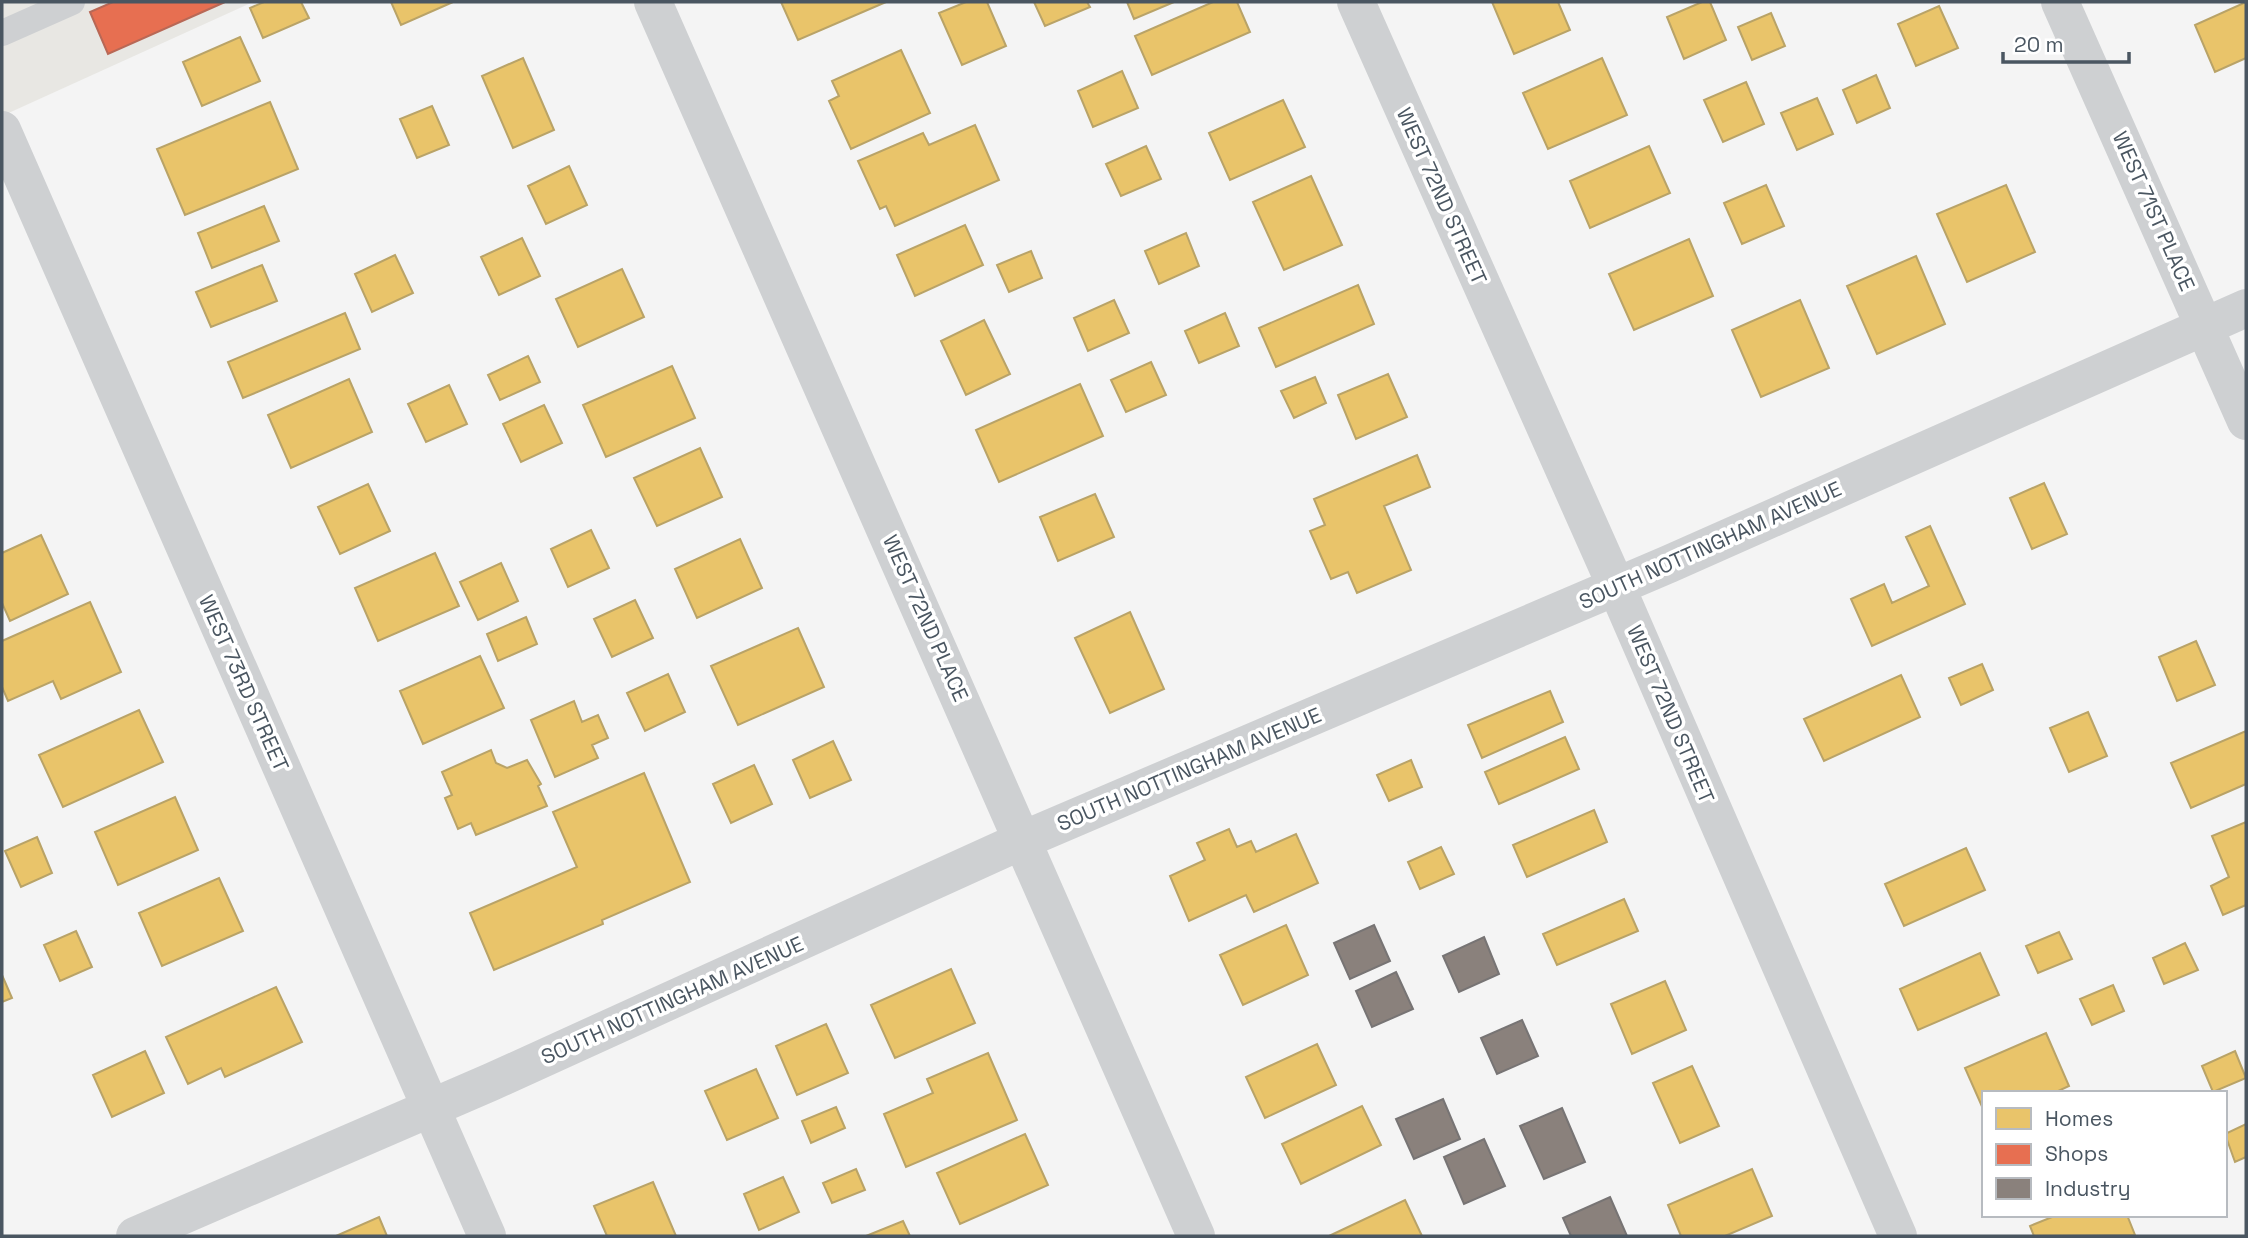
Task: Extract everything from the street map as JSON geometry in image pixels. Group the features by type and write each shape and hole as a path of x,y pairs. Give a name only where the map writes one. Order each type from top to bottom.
{"street":[{"name":"WEST 72ND PLACE","path":"653,2 1196,1236"},
{"name":"WEST 72ND STREET","path":"1356,2 1616,586 1898,1236"},
{"name":"WEST 71ST PLACE","path":"2060,2 2246,421"},
{"name":"WEST 73RD STREET","path":"2,130 487,1236"},
{"name":"SOUTH NOTTINGHAM AVENUE","path":"135,1236 430,1108 1023,840 1616,586 2246,308"}],"lane":[{"path":"2,33 72,2"}],"shaded area":[{"path":"2,2 253,2 2,116"}],"building: Homes":[{"path":"264,2 301,2 309,18 263,38 250,8"},
{"path":"391,2 453,2 401,25"},
{"path":"781,2 886,2 798,40"},
{"path":"966,2 987,2 1006,46 962,65 939,13"},
{"path":"1034,2 1087,2 1090,7 1045,26"},
{"path":"1127,2 1174,2 1134,19"},
{"path":"1213,2 1237,2 1250,32 1152,75 1135,36"},
{"path":"1492,2 1558,2 1570,30 1514,54"},
{"path":"1702,2 1710,2 1726,40 1684,59 1667,17"},
{"path":"2246,2 2246,58 2215,72 2195,25"},
{"path":"1939,6 1958,48 1916,66 1898,24"},
{"path":"1771,13 1785,46 1752,60 1738,27"},
{"path":"240,37 260,81 202,106 183,62"},
{"path":"901,50 930,113 851,149 829,101 839,96 832,81"},
{"path":"523,58 554,130 513,148 482,76"},
{"path":"1602,58 1627,115 1548,149 1523,93"},
{"path":"1122,71 1138,108 1093,127 1078,91"},
{"path":"1876,75 1890,108 1857,123 1843,90"},
{"path":"1746,82 1764,124 1723,142 1704,100"},
{"path":"1817,98 1833,134 1797,150 1781,113"},
{"path":"1283,100 1305,147 1230,180 1209,133"},
{"path":"270,102 298,169 185,215 157,149"},
{"path":"432,106 449,145 417,158 400,119"},
{"path":"975,125 999,180 895,226 886,206 880,209 858,161 923,133 929,145"},
{"path":"1146,146 1161,179 1121,196 1106,164"},
{"path":"1649,146 1670,193 1590,228 1570,181"},
{"path":"569,166 587,205 546,224 528,186"},
{"path":"1311,176 1342,245 1284,270 1253,202"},
{"path":"1766,185 1784,226 1742,244 1724,203"},
{"path":"2006,185 2035,252 1967,282 1937,214"},
{"path":"264,206 279,241 212,268 198,233"},
{"path":"965,225 983,265 915,296 897,255"},
{"path":"1186,233 1199,266 1159,284 1145,251"},
{"path":"522,238 540,276 499,295 481,257"},
{"path":"1689,239 1713,296 1634,330 1609,274"},
{"path":"1031,251 1042,278 1009,292 997,265"},
{"path":"395,255 413,293 372,312 355,274"},
{"path":"1916,256 1945,324 1877,354 1847,286"},
{"path":"262,265 277,301 211,327 196,292"},
{"path":"622,269 644,317 578,347 556,299"},
{"path":"1358,285 1374,324 1276,367 1259,328"},
{"path":"1114,300 1129,333 1088,351 1074,318"},
{"path":"1800,300 1829,368 1761,397 1732,330"},
{"path":"345,313 360,349 243,398 228,362"},
{"path":"1225,313 1239,346 1199,363 1185,331"},
{"path":"984,320 1010,374 966,395 941,341"},
{"path":"528,356 540,382 500,400 488,375"},
{"path":"1151,362 1166,395 1126,412 1111,380"},
{"path":"672,366 695,418 606,457 583,405"},
{"path":"1388,374 1407,417 1356,439 1338,395"},
{"path":"1315,377 1326,403 1294,418 1281,391"},
{"path":"349,379 372,432 291,468 268,415"},
{"path":"1080,384 1103,436 999,482 976,430"},
{"path":"449,385 467,424 426,442 408,404"},
{"path":"544,405 562,443 521,462 503,424"},
{"path":"700,448 722,497 657,526 634,478"},
{"path":"1417,455 1430,487 1384,506 1411,570 1357,593 1348,572 1331,579 1310,531 1325,525 1314,499"},
{"path":"2044,483 2067,534 2032,549 2010,498"},
{"path":"368,484 390,531 340,554 318,507"},
{"path":"1095,494 1114,537 1058,561 1040,517"},
{"path":"1930,526 1965,604 1872,646 1851,599 1884,584 1892,603 1929,586 1906,537"},
{"path":"591,530 609,568 568,587 551,549"},
{"path":"41,535 68,594 10,621 2,603 2,553"},
{"path":"740,539 762,588 697,618 675,569"},
{"path":"435,553 459,606 378,641 355,588"},
{"path":"501,563 518,601 478,620 460,582"},
{"path":"635,600 653,638 612,657 594,619"},
{"path":"90,602 121,672 61,699 53,681 8,701 2,687 2,641"},
{"path":"1130,612 1164,689 1110,713 1075,638"},
{"path":"526,617 537,644 498,661 487,634"},
{"path":"798,628 824,687 738,725 711,666"},
{"path":"2196,641 2215,685 2177,701 2159,657"},
{"path":"480,656 504,708 423,744 400,691"},
{"path":"1982,664 1993,690 1961,705 1949,678"},
{"path":"668,674 685,712 645,731 627,693"},
{"path":"1901,675 1920,717 1824,761 1804,719"},
{"path":"1550,691 1563,722 1482,758 1468,725"},
{"path":"574,701 582,722 598,715 608,738 592,745 598,758 555,777 531,720"},
{"path":"139,710 163,762 63,807 39,755"},
{"path":"2088,712 2107,756 2069,772 2050,728"},
{"path":"2246,731 2246,784 2191,808 2171,763"},
{"path":"1565,737 1579,769 1499,804 1485,772"},
{"path":"833,741 851,780 810,798 793,760"},
{"path":"491,750 496,763 507,768 527,760 541,784 538,786 547,806 476,835 471,823 458,829 445,798 452,795 442,772"},
{"path":"1411,760 1422,787 1389,801 1377,775"},
{"path":"754,765 772,804 731,823 713,784"},
{"path":"644,773 690,882 602,920 603,924 494,970 470,913 577,867 553,812"},
{"path":"175,797 198,850 118,885 95,832"},
{"path":"1594,810 1607,842 1527,877 1513,845"},
{"path":"2246,822 2246,905 2223,915 2211,886 2229,877 2212,836"},
{"path":"1229,829 1237,847 1251,841 1256,852 1296,834 1318,883 1254,912 1246,895 1189,921 1170,876 1205,860 1197,843"},
{"path":"37,837 52,873 21,887 5,851"},
{"path":"1441,847 1454,874 1420,889 1408,862"},
{"path":"1966,848 1985,890 1904,926 1885,884"},
{"path":"219,878 243,931 162,966 139,913"},
{"path":"1624,899 1638,931 1557,965 1543,934"},
{"path":"1286,925 1308,975 1243,1005 1220,955"},
{"path":"76,931 92,967 60,981 44,945"},
{"path":"2059,932 2072,959 2038,973 2026,946"},
{"path":"2185,943 2198,970 2164,984 2153,958"},
{"path":"1980,953 1999,995 1918,1030 1900,989"},
{"path":"951,969 975,1023 895,1058 871,1005"},
{"path":"2,975 12,998 2,1002"},
{"path":"1665,981 1686,1030 1632,1054 1611,1004"},
{"path":"2113,985 2124,1011 2092,1025 2080,999"},
{"path":"276,987 302,1042 225,1077 221,1068 188,1084 166,1037"},
{"path":"826,1024 848,1073 797,1095 776,1046"},
{"path":"2046,1033 2069,1086 2058,1091 1982,1091 1982,1106 1965,1068"},
{"path":"1317,1044 1336,1085 1265,1118 1246,1077"},
{"path":"145,1051 164,1093 112,1117 93,1075"},
{"path":"2235,1051 2246,1078 2213,1091 2202,1066"},
{"path":"988,1053 1017,1120 906,1167 884,1114 933,1093 927,1079"},
{"path":"1692,1066 1719,1126 1680,1143 1653,1083"},
{"path":"756,1069 778,1118 727,1140 705,1091"},
{"path":"1362,1106 1381,1145 1301,1184 1282,1144"},
{"path":"836,1107 845,1128 811,1143 802,1121"},
{"path":"2246,1124 2246,1157 2235,1162 2227,1133"},
{"path":"1025,1134 1048,1185 960,1224 937,1173"},
{"path":"856,1169 865,1190 832,1203 823,1183"},
{"path":"1752,1169 1772,1216 1725,1236 1681,1236 1668,1205"},
{"path":"783,1177 799,1212 759,1230 744,1194"},
{"path":"653,1182 676,1236 607,1236 594,1206"},
{"path":"1405,1200 1422,1236 1329,1236"},
{"path":"379,1217 387,1236 336,1236"},
{"path":"2052,1217 2128,1217 2135,1235 2034,1236 2030,1226"},
{"path":"903,1221 910,1236 866,1236"}],"building: Shops":[{"path":"113,2 225,2 108,54 90,12"}],"building: Industry":[{"path":"1374,925 1390,961 1350,979 1334,943"},
{"path":"1484,937 1499,974 1459,992 1443,956"},
{"path":"1396,972 1413,1009 1372,1027 1356,991"},
{"path":"1522,1020 1538,1056 1497,1074 1481,1038"},
{"path":"1443,1099 1460,1139 1414,1159 1396,1119"},
{"path":"1562,1108 1585,1162 1544,1179 1520,1126"},
{"path":"1484,1139 1505,1186 1464,1204 1444,1157"},
{"path":"1610,1197 1627,1236 1571,1236 1563,1218"}]}
